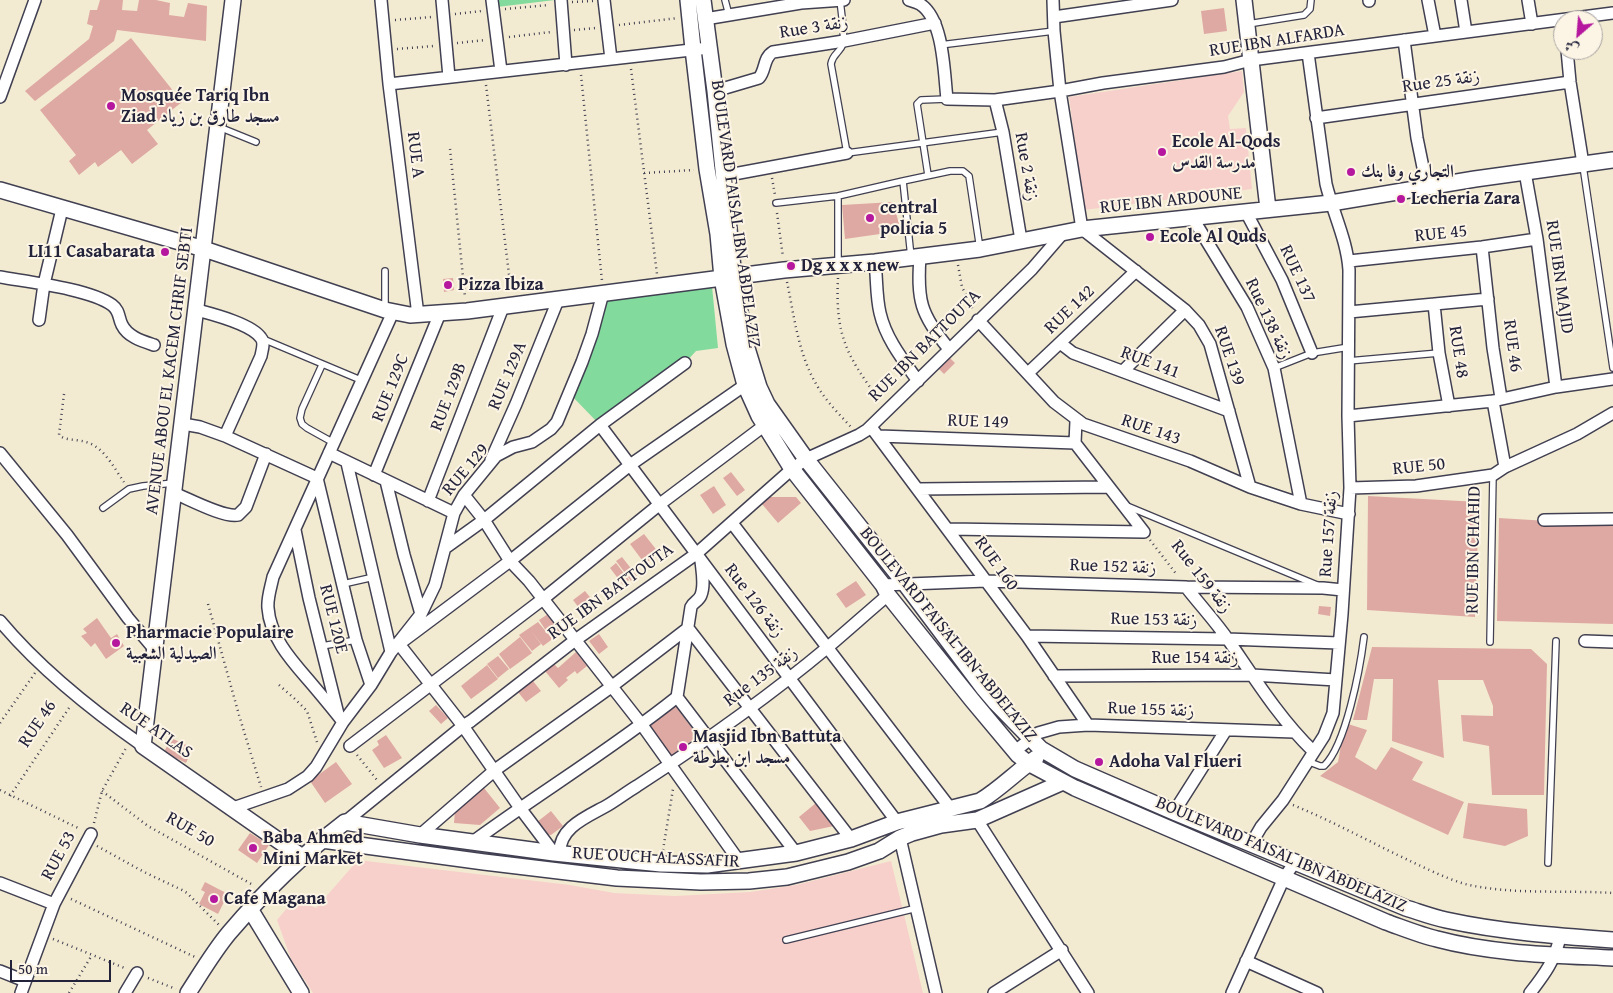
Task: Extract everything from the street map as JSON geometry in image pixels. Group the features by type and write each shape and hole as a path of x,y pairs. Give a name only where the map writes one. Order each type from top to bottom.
{"street":[{"path":"0,97 35,0"},
{"name":"AVENUE ABOU EL KACEM CHRIF SEBTI","path":"138,742 155,650 234,0"},
{"name":"RUE A","path":"381,0 389,84 418,315"},
{"path":"442,0 449,77"},
{"path":"492,0 501,72"},
{"path":"561,0 566,65"},
{"path":"604,0 611,59"},
{"name":"BOULEVARD FAISAL IBN ABDELAZIZ","path":"688,0 692,49 718,234 728,278 759,387 767,404 806,459 906,585 990,696 1030,738 1045,751 1075,769 1406,908 1444,920 1490,928 1613,940"},
{"name":"BOULEVARD FAISAL IBN ABDELAZIZ","path":"703,0 723,176 728,278 734,344 745,385 753,405 792,469 972,700 1015,751 1028,763 1063,782 1386,922 1438,939 1495,950 1527,954 1613,958"},
{"path":"705,19 801,3 844,0"},
{"path":"1053,0 1060,91 1082,230"},
{"path":"1054,18 1172,0"},
{"path":"1244,0 1268,209"},
{"path":"1428,0 1434,36"},
{"path":"1461,0 1466,32"},
{"path":"1528,0 1532,24"},
{"path":"917,1 935,23 940,45 947,99"},
{"name":"RUE IBN ALFARDA","path":"947,99 994,100 1224,67 1251,60 1553,21"},
{"name":"Rue 3 زنقة","path":"714,91 759,78 768,56 773,52 844,41 935,23"},
{"path":"1404,40 1417,138 1427,187"},
{"path":"389,84 709,48"},
{"name":"Rue 157 زنقة","path":"1251,844 1261,827 1282,800 1332,719 1349,514 1349,261 1331,203 1323,165 1308,53"},
{"path":"1568,60 1582,164"},
{"name":"Rue 25 زنقة","path":"1316,118 1570,82"},
{"name":"Rue 2 زنقة","path":"994,100 1003,132 1021,240"},
{"path":"723,176 847,153"},
{"name":"RUE IBN ARDOUNE","path":"0,190 204,249 389,311 418,315 558,300 784,270 875,262 955,252 1064,232 1331,203 1613,160"},
{"name":"RUE IBN MAJID","path":"1525,172 1537,239 1556,387"},
{"path":"39,320 44,284 62,209"},
{"name":"RUE 137","path":"1246,212 1282,280 1312,353"},
{"name":"Rue 138 زنقة","path":"1192,217 1247,307 1274,368 1301,504"},
{"name":"RUE 139","path":"1082,230 1185,310 1199,325 1210,344 1250,487"},
{"name":"RUE IBN BATTOUTA","path":"188,993 228,934 265,892 302,857 463,726 574,641 698,557 732,523 792,469 806,459 859,435 871,426 1032,269 1064,232"},
{"name":"RUE 45","path":"1349,261 1482,247 1537,239"},
{"name":"RUE 46","path":"1482,247 1505,467"},
{"path":"916,256 920,298 929,322 949,348"},
{"path":"875,262 882,322 894,346 918,381"},
{"name":"RUE 142","path":"1028,373 1136,271"},
{"path":"0,277 44,284 86,294 107,302 116,308 121,324 132,336 154,345"},
{"name":"RUE 129","path":"233,808 288,789 303,780 316,767 341,719 371,685 395,648 421,614 435,585 454,514 464,496 496,456 543,436 557,422 592,334 603,293"},
{"path":"1349,312 1488,299"},
{"name":"RUE 129A","path":"489,464 516,404 558,300"},
{"name":"RUE 48","path":"1434,304 1439,353 1449,406"},
{"name":"RUE 129B","path":"428,501 508,306"},
{"path":"197,310 231,320 254,332 262,339 261,356 225,436"},
{"path":"1123,371 1185,310"},
{"path":"341,719 291,660 280,643 272,626 268,608 269,593 273,578 317,478 363,380 389,311"},
{"name":"RUE 129C","path":"374,475 440,313"},
{"name":"RUE 143","path":"978,320 1054,402 1076,420 1112,435 1190,461 1250,487 1301,504 1349,514"},
{"name":"RUE 141","path":"1060,343 1074,353 1229,411"},
{"path":"445,548 484,520 600,425 685,363"},
{"path":"1348,416 1497,400 1556,387 1613,379"},
{"path":"395,648 510,561 630,465 745,385"},
{"name":"RUE IBN CHAHID","path":"1493,475 1505,467 1577,434 1613,413"},
{"path":"1076,420 1075,442 1144,532"},
{"path":"183,424 200,427 225,436 317,478"},
{"name":"Rue 126 زنقة","path":"600,425 898,822"},
{"path":"350,746 543,599 660,504 765,425"},
{"name":"RUE 160","path":"871,426 1027,636 1088,725"},
{"name":"RUE 149","path":"879,436 1075,442"},
{"path":"332,448 347,463 454,514"},
{"path":"0,453 67,535 128,618 155,650"},
{"path":"175,488 220,513 238,515 246,507 266,454"},
{"path":"347,463 374,577 395,648 463,726 520,808 557,853"},
{"name":"RUE 50","path":"1350,488 1416,486 1493,475"},
{"path":"317,478 356,640 371,685"},
{"path":"386,481 404,556 421,614"},
{"path":"918,489 1108,487"},
{"path":"464,496 484,520 510,561 543,599 574,641 642,725 739,861"},
{"path":"1544,520 1613,519"},
{"path":"732,523 951,809"},
{"path":"949,529 1144,532"},
{"name":"RUE 120E","path":"295,530 309,598 341,719"},
{"path":"474,841 642,725 676,698 692,605 698,600 702,592 698,557"},
{"name":"Rue 152 زنقة","path":"886,590 906,585 986,581 1343,590"},
{"name":"Rue 159 زنقة","path":"1186,587 1227,639 1294,732 1314,750"},
{"name":"Rue 135 زنقة","path":"557,853 566,834 578,822 673,768 828,647 886,590"},
{"name":"RUE ATLAS","path":"0,621 41,664 78,696 138,742 302,857"},
{"path":"420,835 494,770 611,687 688,628"},
{"path":"688,628 852,839"},
{"name":"Rue 153 زنقة","path":"1027,636 1339,643"},
{"path":"1585,641 1613,642"},
{"name":"Rue 154 زنقة","path":"1054,676 1252,675 1336,680"},
{"path":"676,698 709,738 796,853"},
{"name":"Rue 155 زنقة","path":"1015,751 1038,733 1059,727 1088,725 1294,732"},
{"path":"1174,812 1226,730"},
{"name":"RUE OUCH ALASSAFIR","path":"345,822 420,835 557,853 661,864 706,865 796,853 852,839 898,822 980,801 1045,751"},
{"name":"RUE OUCH ALASSAFIR","path":"322,840 617,878 722,882 787,877 830,868 879,851 912,833 941,825 977,820 1063,782"},
{"path":"977,820 1088,993"},
{"name":"RUE 53","path":"21,993 54,904 89,838"},
{"path":"900,838 936,993"},
{"path":"1232,993 1284,878 1295,862"},
{"path":"0,883 54,904"},
{"path":"250,909 301,993"},
{"path":"1530,993 1556,955 1560,936"},
{"path":"994,993 1062,950"},
{"path":"1246,961 1317,993"},
{"path":"0,971 25,981"},
{"path":"125,993 137,973"}],"lane":[{"path":"725,0 729,15"},
{"path":"840,0 844,41 841,48 833,56 831,64 847,153 1003,132"},
{"path":"1248,24 1304,14 1310,9 1311,1"},
{"path":"940,45 1054,30"},
{"path":"928,175 916,107 918,101 947,99"},
{"path":"218,127 256,142"},
{"path":"1582,164 1613,368"},
{"path":"776,203 838,196 928,175 960,171 968,174 971,184 980,248"},
{"path":"903,181 916,256"},
{"path":"838,196 838,265"},
{"path":"385,271 389,311"},
{"path":"262,339 322,365 363,380"},
{"path":"1274,368 1312,353 1349,347"},
{"path":"1348,361 1439,353"},
{"path":"322,365 302,409 300,418 302,424 332,448"},
{"name":"RUE IBN CHAHID","path":"1490,642 1493,475"},
{"path":"102,508 129,489 143,486 175,488"},
{"path":"1124,505 1323,588"},
{"path":"343,584 374,577"},
{"path":"1307,761 1324,766 1340,742 1361,661 1364,637"},
{"path":"322,646 356,640"},
{"path":"1548,863 1556,641"},
{"path":"786,940 917,908"}],"path":[{"path":"386,50 447,45 689,17"},
{"path":"629,57 658,286"},
{"path":"580,63 603,293"},
{"path":"485,74 508,306"},
{"path":"450,149 467,311"},
{"path":"771,168 784,270 807,366 826,400 859,435"},
{"path":"644,174 708,169"},
{"path":"955,252 962,287 978,320"},
{"path":"838,265 840,329 848,353 861,375 887,410"},
{"path":"64,394 59,435 66,439 85,442 101,450 129,489"},
{"name":"Rue 159 زنقة","path":"1144,532 1186,587"},
{"path":"208,604 264,797"},
{"path":"0,723 41,664"},
{"path":"279,685 306,711 322,758"},
{"name":"RUE 46","path":"10,796 78,696"},
{"name":"RUE 53","path":"89,838 102,791 138,742"},
{"path":"350,746 384,790"},
{"path":"661,864 673,768"},
{"path":"0,790 187,893 228,934"},
{"name":"RUE 50","path":"102,791 148,826 265,892"},
{"path":"1282,800 1329,820 1435,872 1465,884 1519,890 1613,893"},
{"path":"68,898 208,962"},
{"path":"69,993 92,955"}],"shaded area":[{"name":"Ecole Al-Qods مدرسة القدس","path":"1242,71 1244,92 1228,116 1230,129 1246,128 1252,189 1084,210 1069,97"},
{"path":"358,860 570,885 614,893 675,896 750,892 796,885 891,861 923,993 313,993 291,959 277,920 293,901 298,900 316,908"}],"green space":[{"path":"496,0 555,0 497,7"},
{"path":"712,286 718,348 696,351 685,363 600,425 569,393 603,293"}],"building":[{"path":"100,0 123,0 122,10 137,11 139,0 156,0 170,3 169,15 184,17 188,3 207,6 206,41 117,30 114,41 35,101 25,91 89,39 93,26 87,24 90,10 97,10"},
{"path":"1224,8 1227,31 1204,34 1201,11"},
{"name":"Mosquée Tariq Ibn Ziad مسجد طارق بن زياد","path":"131,38 182,102 147,130 158,144 132,164 121,150 98,167 95,162 79,175 69,161 76,155 40,110"},
{"name":"central policia 5","path":"893,202 901,231 845,239 842,205"},
{"name":"Pizza Ibiza","path":"453,278 454,290 444,292 443,279"},
{"path":"948,356 955,363 944,374 937,367"},
{"path":"731,472 745,490 737,496 723,478"},
{"path":"714,486 726,505 713,514 700,495"},
{"path":"1368,496 1479,502 1475,617 1367,610"},
{"path":"770,497 796,497 801,503 778,523 762,504"},
{"path":"1499,518 1613,525 1613,624 1497,621"},
{"path":"644,534 659,553 645,564 630,544"},
{"path":"622,557 637,576 631,581 616,561"},
{"path":"616,563 629,580 623,585 610,568"},
{"path":"856,581 866,595 846,608 836,594"},
{"path":"585,591 598,607 585,616 573,600"},
{"path":"1319,606 1331,607 1330,616 1318,614"},
{"path":"548,614 562,632 543,646 531,631 541,644 532,651 519,635 538,622 548,634 539,620"},
{"path":"97,618 111,638 117,634 124,646 106,659 95,643 91,647 81,636 87,633 83,629"},
{"path":"599,634 608,647 599,654 589,641"},
{"path":"520,637 532,653 510,669 499,654"},
{"path":"1372,647 1531,649 1547,664 1544,795 1492,795 1489,746 1463,741 1461,715 1493,716 1493,706 1483,680 1438,680 1444,758 1392,741 1393,679 1374,679 1367,720 1353,720"},
{"path":"576,652 587,666 577,674 575,671 566,678 568,680 559,688 545,671 554,664 558,668"},
{"path":"498,656 509,669 498,678 487,664"},
{"path":"487,665 498,679 471,699 461,686"},
{"path":"533,681 541,691 526,702 518,692"},
{"path":"673,703 698,736 669,758 644,726"},
{"path":"436,705 448,718 441,724 429,711"},
{"path":"1345,723 1367,730 1355,757 1376,770 1391,747 1423,762 1412,780 1464,802 1448,835 1320,776 1338,762"},
{"path":"386,735 402,758 384,768 372,750 379,745 377,741"},
{"path":"171,738 193,748 186,763 164,752"},
{"path":"336,762 352,784 325,803 310,781"},
{"path":"484,788 500,808 480,825 454,823 455,810"},
{"path":"816,803 834,826 810,831 799,817"},
{"path":"1468,803 1527,809 1528,836 1505,846 1463,838"},
{"path":"551,811 563,826 551,835 546,834 537,822"},
{"name":"Baba Ahmed Mini Market","path":"250,833 269,845 257,863 238,850"},
{"name":"Cafe Magana","path":"205,882 228,894 218,914 199,904 205,892 201,890"}],"place":[{"name":"Mosquée Tariq Ibn Ziad مسجد طارق بن زياد","path":"111,106"},
{"name":"Ecole Al-Qods مدرسة القدس","path":"1162,152"},
{"name":"التجاري وفا بنك","path":"1351,172"},
{"name":"Lecheria Zara","path":"1401,199"},
{"name":"central policia 5","path":"870,218"},
{"name":"Ecole Al Quds","path":"1150,237"},
{"name":"LI11 Casabarata","path":"165,252"},
{"name":"Dg x x x new","path":"791,266"},
{"name":"Pizza Ibiza","path":"448,285"},
{"name":"Pharmacie Populaire الصيدلية الشعبية","path":"116,643"},
{"name":"Masjid Ibn Battuta مسجد ابن بطوطة","path":"683,747"},
{"name":"Adoha Val Flueri","path":"1099,762"},
{"name":"Baba Ahmed Mini Market","path":"253,848"},
{"name":"Cafe Magana","path":"214,899"}]}
